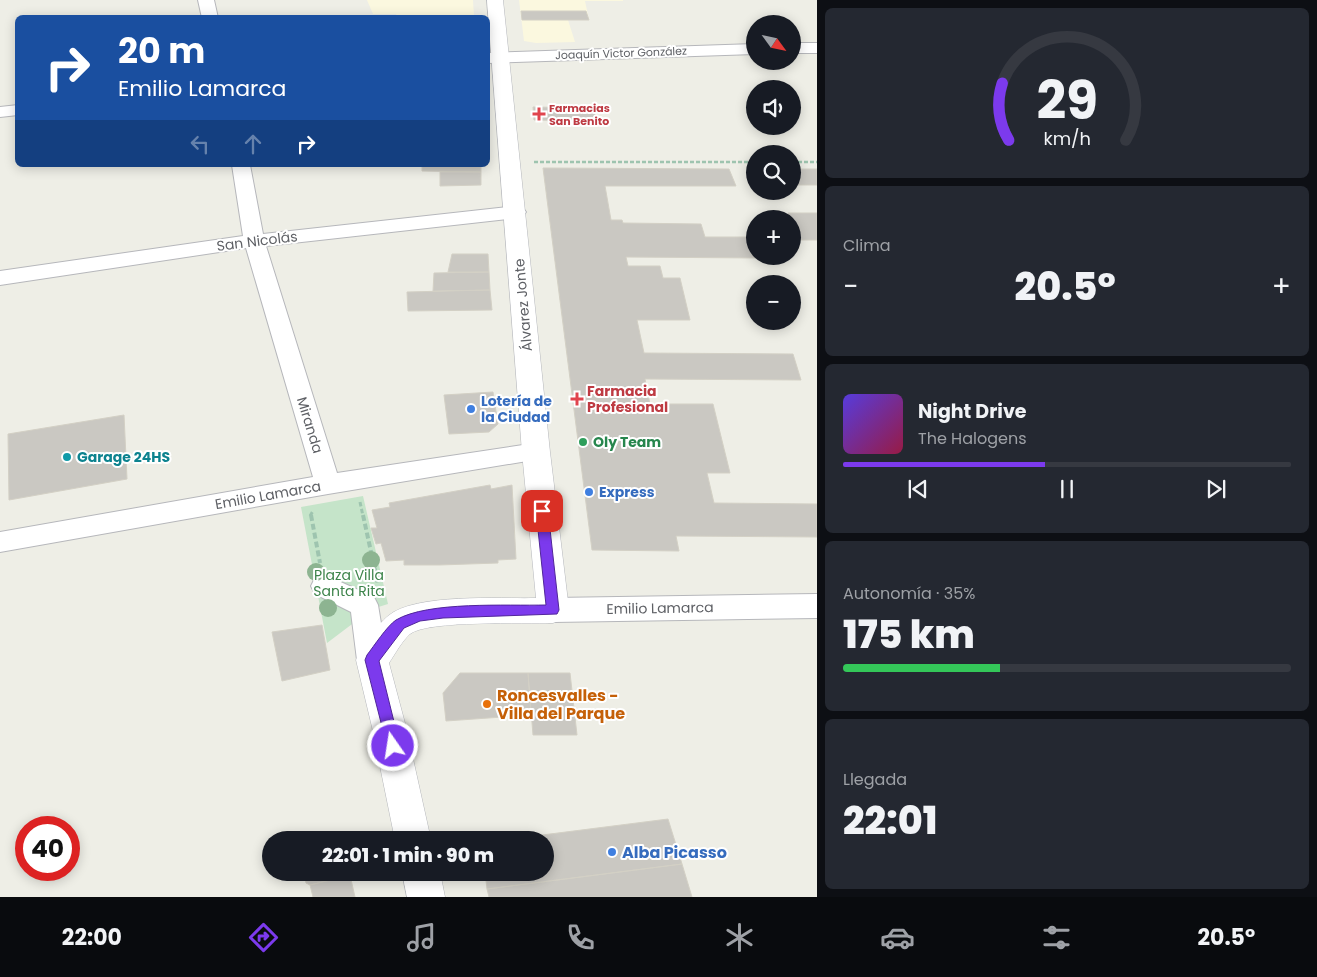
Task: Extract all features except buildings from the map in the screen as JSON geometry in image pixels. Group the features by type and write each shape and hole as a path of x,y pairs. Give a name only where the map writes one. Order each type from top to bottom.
{"street":[{"path":"206,0 209,15"},
{"name":"Álvarez Jonte","path":"495,0 494,57 516,212 536,452 553,610"},
{"path":"801,48 817,48"},
{"name":"Joaquín Victor González","path":"494,57 746,49"},
{"path":"0,112 15,110"},
{"name":"Miranda","path":"241,167 254,240 328,484"},
{"name":"San Nicolás","path":"0,278 254,240 516,212"},
{"name":"Emilio Lamarca","path":"0,542 328,484 536,452"},
{"path":"325,586 364,605 372,660 412,831"},
{"name":"Emilio Lamarca","path":"372,660 399,624 418,616 443,613 553,610 817,606"},
{"path":"422,881 426,897"}],"path":[{"path":"510,162 746,162"},
{"path":"801,162 817,162"},
{"path":"359,480 360,509 378,584 364,605"},
{"path":"325,586 310,516 328,484"}],"shaded area":[{"path":"367,0 473,0 474,15 373,14"},
{"path":"519,0 623,1 585,1 589,20 568,20 575,42 536,43 524,41"}],"green space":[{"name":"Plaza Villa Santa Rita","path":"363,496 388,604 372,609 327,643 301,507"}],"place":[{"name":"Farmacias San Benito","path":"539,114"},
{"name":"Farmacia Profesional","path":"577,399"},
{"name":"Lotería de la Ciudad","path":"471,409"},
{"name":"Oly Team","path":"583,442"},
{"name":"Garage 24HS","path":"67,457"},
{"name":"Express","path":"589,492"},
{"name":"Roncesvalles - Villa del Parque","path":"487,704"},
{"name":"Alba Picasso","path":"612,852"}],"route":[{"path":"393,746 372,660 399,624 418,616 443,613 553,610 542,511"}]}
